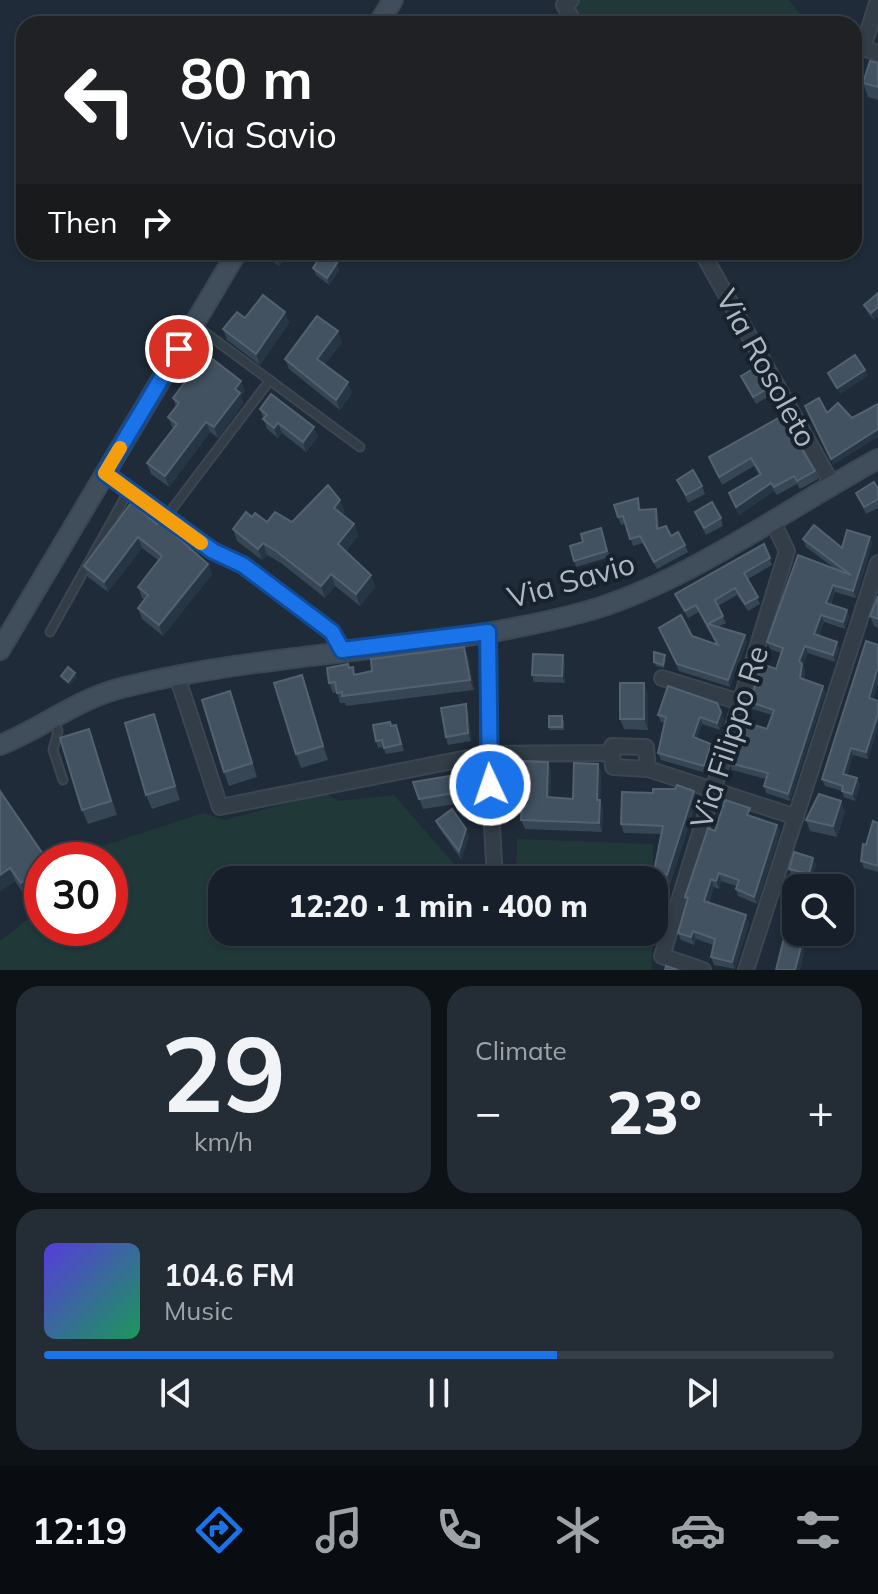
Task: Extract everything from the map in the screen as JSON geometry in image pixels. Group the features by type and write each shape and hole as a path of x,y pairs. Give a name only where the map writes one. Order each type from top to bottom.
{"street":[{"path":"570,16 564,5 571,0"},
{"path":"878,0 863,48 878,53"},
{"path":"0,650 232,260"},
{"name":"Via Rosoleto","path":"706,260 832,484"},
{"name":"Via Savio","path":"0,745 22,736 72,705 122,687 342,650 488,632 586,611 651,587 878,459"},
{"name":"Via Filippo Re","path":"703,970 662,956 787,551 772,520"},
{"path":"746,970 878,563"},
{"path":"488,632 488,754 494,866"},
{"path":"177,676 220,807 488,754 612,753"},
{"path":"662,678 740,702"},
{"path":"0,733 22,736"},
{"path":"648,769 646,747 612,746 613,767 648,769 796,817"}],"lane":[{"path":"194,324 360,447"},
{"path":"166,517 270,380"},
{"path":"105,473 213,551 256,574 332,632 342,650"},
{"path":"50,632 129,490"},
{"path":"53,717 58,731 53,750 63,780"}],"green space":[{"path":"577,0 789,0 802,16 575,16"},
{"path":"325,793 339,801 394,795 456,866 208,866 208,946 653,946 652,970 0,970 0,941 24,922 24,946 128,946 128,842 114,842 203,813 225,820"},
{"path":"517,839 653,844 653,866 516,866"}],"building":[{"path":"870,61 878,63 878,87 863,83"},
{"path":"318,260 337,263 327,278 313,268"},
{"path":"878,293 878,307 871,313 864,305"},
{"path":"263,295 285,312 256,354 223,329 237,312 245,318"},
{"path":"317,316 338,331 317,359 348,382 336,400 285,359"},
{"path":"206,354 241,381 235,389 240,393 214,427 206,422 165,476 147,463 177,424 168,417 179,403 173,398"},
{"path":"855,355 865,370 837,388 828,373"},
{"path":"753,369 765,390 753,397 741,376"},
{"path":"271,394 314,427 303,442 278,423 274,428 263,419 267,415 260,409"},
{"path":"819,398 827,413 838,403 852,418 878,404 878,429 831,459 805,406"},
{"path":"782,416 815,471 797,481 794,476 774,487 771,483 736,507 729,493 761,474 751,458 719,477 709,457"},
{"path":"693,470 702,486 686,495 677,480"},
{"path":"874,482 878,499 864,507 856,493"},
{"path":"328,485 340,500 334,508 354,524 338,544 371,575 356,594 331,574 321,586 276,551 263,543 258,549 233,529 246,512 252,517 255,513 267,522 275,512 292,522"},
{"path":"638,498 639,510 656,509 657,529 666,526 671,536 678,532 685,545 654,562 640,536 630,539 623,516 618,517 614,505"},
{"path":"712,502 721,518 704,528 695,512"},
{"path":"131,503 157,524 159,521 208,564 159,625 138,608 148,595 138,587 162,556 138,537 104,582 84,566"},
{"path":"814,525 842,548 847,530 870,537 853,591 833,585 826,603 847,610 843,622 821,615 814,634 837,642 833,655 805,646 799,661 802,664 800,678 823,686 788,794 764,786 768,773 729,763 745,722 767,729 774,710 750,702 762,664 776,669 783,648 767,642 798,555 851,575 803,539"},
{"path":"601,528 607,551 574,561 570,546 583,542 581,534"},
{"path":"764,544 770,558 744,573 758,597 745,604 735,588 715,600 723,616 708,624 745,635 728,680 677,664 659,628 681,615 692,636 718,645 696,605 685,611 675,594"},
{"path":"878,596 878,619 870,616"},
{"path":"866,641 878,645 878,667 869,698 878,701 878,714 866,752 851,748 843,774 857,778 852,794 842,791 843,786 822,779"},
{"path":"464,647 470,680 342,696 342,692 337,693 335,682 329,683 327,668 348,664 349,668 353,667 354,675 372,671 371,659"},
{"path":"654,652 665,655 663,665 654,662"},
{"path":"533,654 563,655 562,676 532,675"},
{"path":"68,667 75,673 68,682 61,676"},
{"path":"302,675 323,746 296,754 274,683"},
{"path":"620,683 644,683 644,719 620,719"},
{"path":"668,686 717,703 721,712 717,723 700,717 693,737 711,744 704,766 658,753 666,717 658,715"},
{"path":"230,691 252,763 224,772 202,700"},
{"path":"466,704 468,733 446,737 441,708"},
{"path":"154,714 175,786 146,795 125,723"},
{"path":"549,716 562,716 562,727 549,727"},
{"path":"390,722 391,726 396,725 401,744 384,748 382,740 376,741 373,725"},
{"path":"89,729 111,801 82,810 60,738"},
{"path":"524,761 548,762 547,797 573,799 574,763 598,764 599,823 521,820"},
{"path":"462,774 465,791 419,799 413,782"},
{"path":"677,785 694,791 668,872 668,866 655,866 663,826 621,824 622,792 653,793 653,789 675,789"},
{"path":"0,791 35,842 24,842 24,881 21,883 10,868 0,875"},
{"path":"819,794 841,801 833,826 806,820"},
{"path":"725,800 750,808 747,815 777,825 754,897 736,889 739,880 719,873 716,881 711,879 704,901 746,915 732,962 711,957 715,939 693,931 691,937 678,933 688,898 685,897 708,828 715,831"},
{"path":"452,809 466,829 459,851 436,821"},
{"path":"873,821 878,823 878,866 861,861 863,844 866,845"},
{"path":"794,852 813,858 809,874 789,869"},
{"path":"782,946 801,946 795,970 776,970"}],"slow traffic":[{"path":"120,448 105,473 201,543"}],"route":[{"path":"179,349 105,473 213,551 243,565 332,632 342,650 488,632 490,785"}]}
